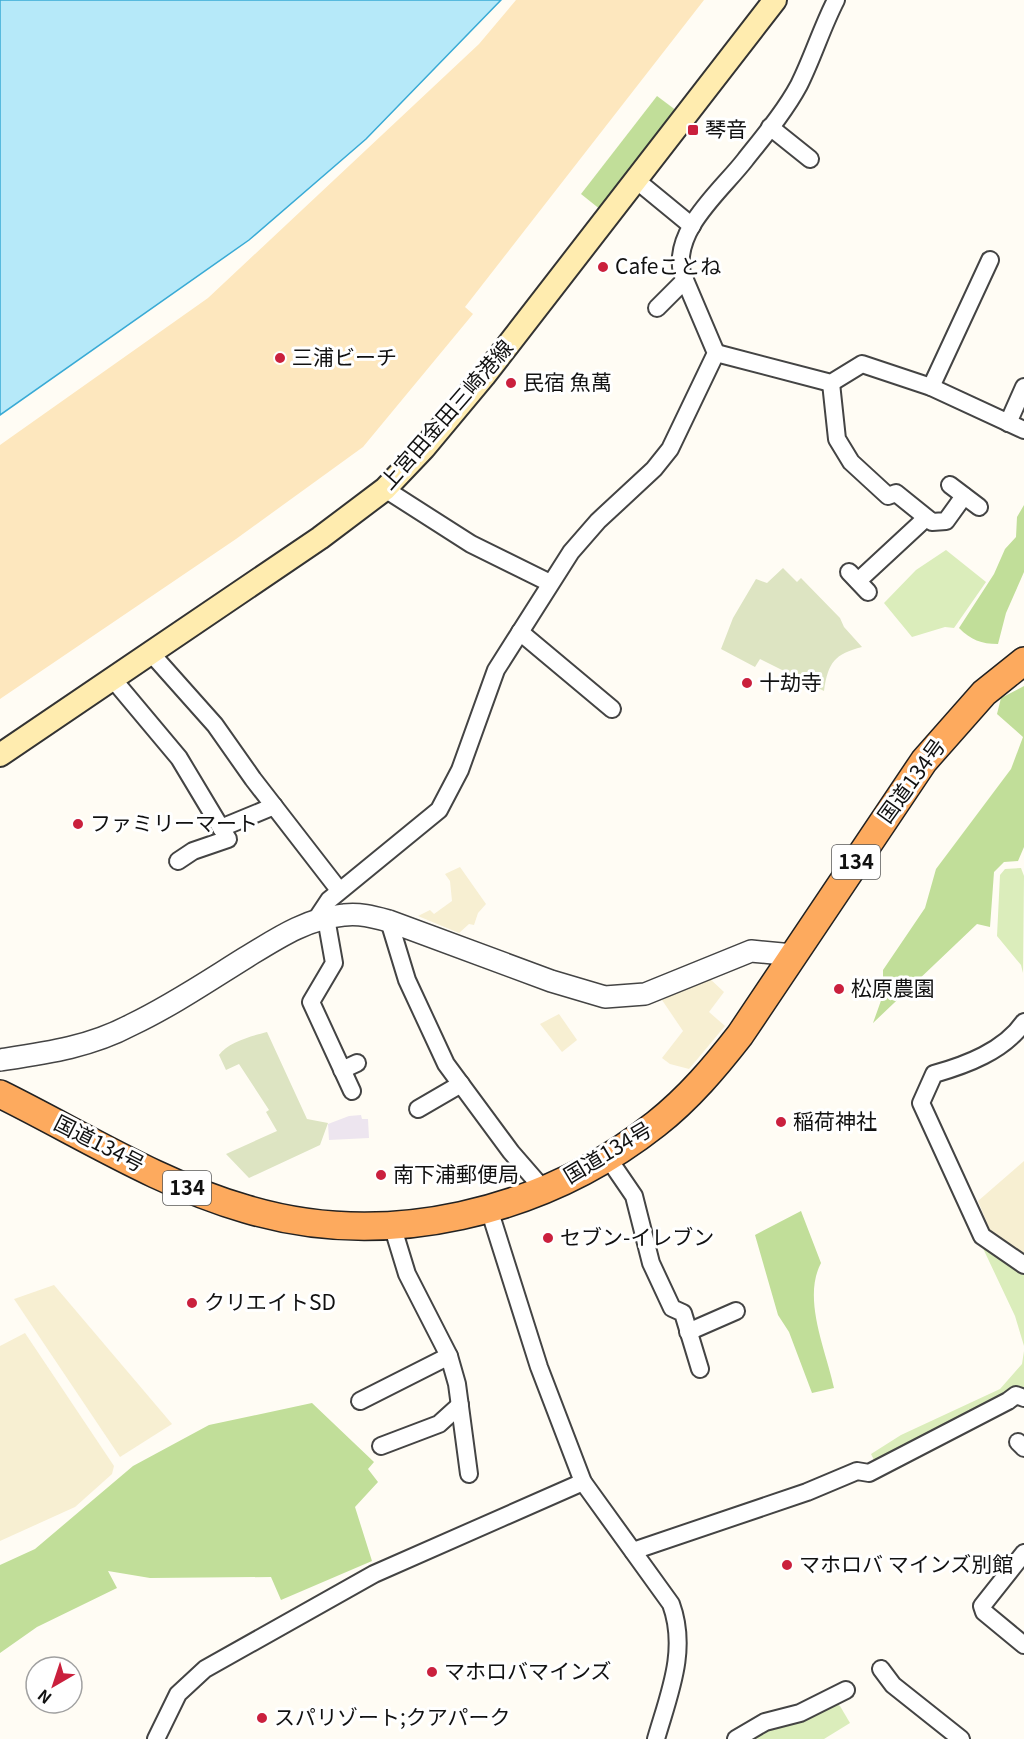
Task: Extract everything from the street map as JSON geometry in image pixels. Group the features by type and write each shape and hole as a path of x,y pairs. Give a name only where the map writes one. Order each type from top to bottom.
{"highway":[{"name":"国道134号","path":"0,1094 174,1183 247,1210 319,1223 392,1225 442,1220 489,1209 544,1190 608,1158 657,1124 709,1075 740,1035 924,761 984,693 1024,661"}],"main road":[{"name":"上宮田金田三崎港線","path":"0,755 320,538 385,489 467,398 775,0"}],"street":[{"path":"352,1091 350,1066 326,1018 311,1002 334,963 320,920 326,902 439,810 460,770 496,670 550,583 582,537 670,449 716,352 685,280 681,266 681,249 692,226 770,127 798,86 836,0"},
{"path":"770,127 810,159"},
{"path":"636,180 692,226"},
{"path":"931,387 990,260"},
{"path":"657,308 685,280"},
{"path":"716,352 831,383 862,364 931,387 1024,430"},
{"path":"831,383 837,439 851,462 888,496 896,493 932,522 946,521 964,496"},
{"path":"1008,423 1024,387"},
{"path":"950,485 979,507"},
{"path":"385,489 471,544 550,583"},
{"path":"858,581 926,518"},
{"path":"520,632 592,703 612,709"},
{"path":"150,652 215,724 339,891"},
{"path":"112,678 179,758 228,839 193,851 178,861"},
{"path":"221,828 274,806"},
{"path":"0,1060 66,1049 107,1037 162,1009 283,935 320,920 354,915 389,921 551,981 605,997 645,994 751,951 793,955"},
{"path":"389,921 407,980 446,1064 511,1152 544,1190"},
{"path":"1024,1022 1010,1037 982,1056 963,1066 934,1074 921,1102 982,1236 1024,1265"},
{"path":"418,1109 461,1084"},
{"path":"608,1158 634,1196 651,1263 672,1308 683,1313 700,1369"},
{"path":"489,1209 539,1367 583,1482 671,1604 677,1620 680,1644 673,1683 656,1739"},
{"path":"392,1225 407,1274 448,1356 460,1405 469,1474"},
{"path":"688,1332 736,1311"},
{"path":"360,1401 448,1356"},
{"path":"633,1551 807,1492 857,1471 869,1473 1016,1395 1024,1398"},
{"path":"381,1446 439,1424 460,1405"},
{"path":"156,1739 178,1694 205,1669 375,1575 583,1482"},
{"path":"1024,1553 982,1606 984,1612 1024,1646"},
{"path":"881,1669 893,1685 908,1689 959,1732"},
{"path":"736,1739 765,1722 800,1713 846,1690"}],"shaded area":[{"path":"460,867 486,904 478,913 474,925 469,924 459,933 418,916 430,910 434,914 452,901 450,881 445,874"},
{"path":"709,978 724,992 709,1012 725,1026 689,1069 670,1064 662,1058 683,1031 662,1000"},
{"path":"559,1014 577,1040 562,1052 540,1024"},
{"path":"361,1115 362,1119 368,1119 369,1138 329,1140 328,1124 349,1116"},
{"path":"1024,1161 1024,1253 991,1233 978,1201"},
{"path":"54,1285 172,1424 120,1457 14,1299"},
{"path":"25,1333 114,1466 112,1474 75,1507 0,1541 0,1346"}],"green space":[{"path":"657,96 677,111 601,210 581,194"},
{"path":"1024,505 1024,572 1006,613 998,644 981,642 968,636 959,628 994,574 1005,549 1016,537 1017,517"},
{"path":"946,550 986,582 954,628 945,627 912,637 884,603 916,570"},
{"path":"783,568 797,582 801,578 840,618 844,627 862,647 839,656 834,661 828,673 824,691 760,659 755,667 721,649 733,618 756,579 767,583"},
{"path":"1024,686 1024,847 1018,861 1004,862 994,872 990,927 977,924 873,1023 883,995 883,970 925,908 936,869 1011,769 1023,737 997,714 1001,698"},
{"path":"1021,868 1024,876 1023,973 1021,965 997,936 1000,875 1005,869"},
{"path":"267,1032 307,1119 328,1123 320,1145 249,1178 226,1154 277,1131 266,1112 269,1110 239,1064 226,1070 219,1055 234,1043"},
{"path":"801,1211 821,1263 814,1292 815,1308 817,1325 834,1388 812,1393 789,1332 778,1315 755,1235"},
{"path":"980,1242 1024,1270 1024,1346 1015,1316"},
{"path":"1024,1351 1024,1393 877,1466 871,1454 901,1435 1000,1389 1022,1364"},
{"path":"312,1403 374,1462 368,1469 378,1482 355,1507 372,1561 281,1600 271,1577 150,1578 108,1571 117,1588 37,1627 0,1653 0,1565 35,1549 133,1466 209,1425"},
{"path":"834,1702 840,1706 850,1723 824,1739 752,1739 753,1735"}],"sand":[{"name":"三浦ビーチ","path":"516,0 704,0 465,307 473,314 363,447 236,539 0,699 0,445 208,298 479,44"}],"water":[{"path":"0,0 501,0 366,139 249,240 0,415"}],"place":[{"name":"琴音","path":"693,130"},
{"name":"Cafeことね","path":"603,267"},
{"name":"三浦ビーチ","path":"280,358"},
{"name":"民宿 魚萬","path":"511,383"},
{"name":"十劫寺","path":"747,683"},
{"name":"ファミリーマート","path":"78,824"},
{"name":"松原農園","path":"839,989"},
{"name":"稲荷神社","path":"781,1122"},
{"name":"南下浦郵便局","path":"381,1175"},
{"name":"セブン-イレブン","path":"548,1238"},
{"name":"クリエイトSD","path":"192,1303"},
{"name":"マホロバ マインズ別館","path":"787,1565"},
{"name":"マホロバマインズ","path":"432,1672"},
{"name":"スパリゾート;クアパーク","path":"262,1718"}]}
